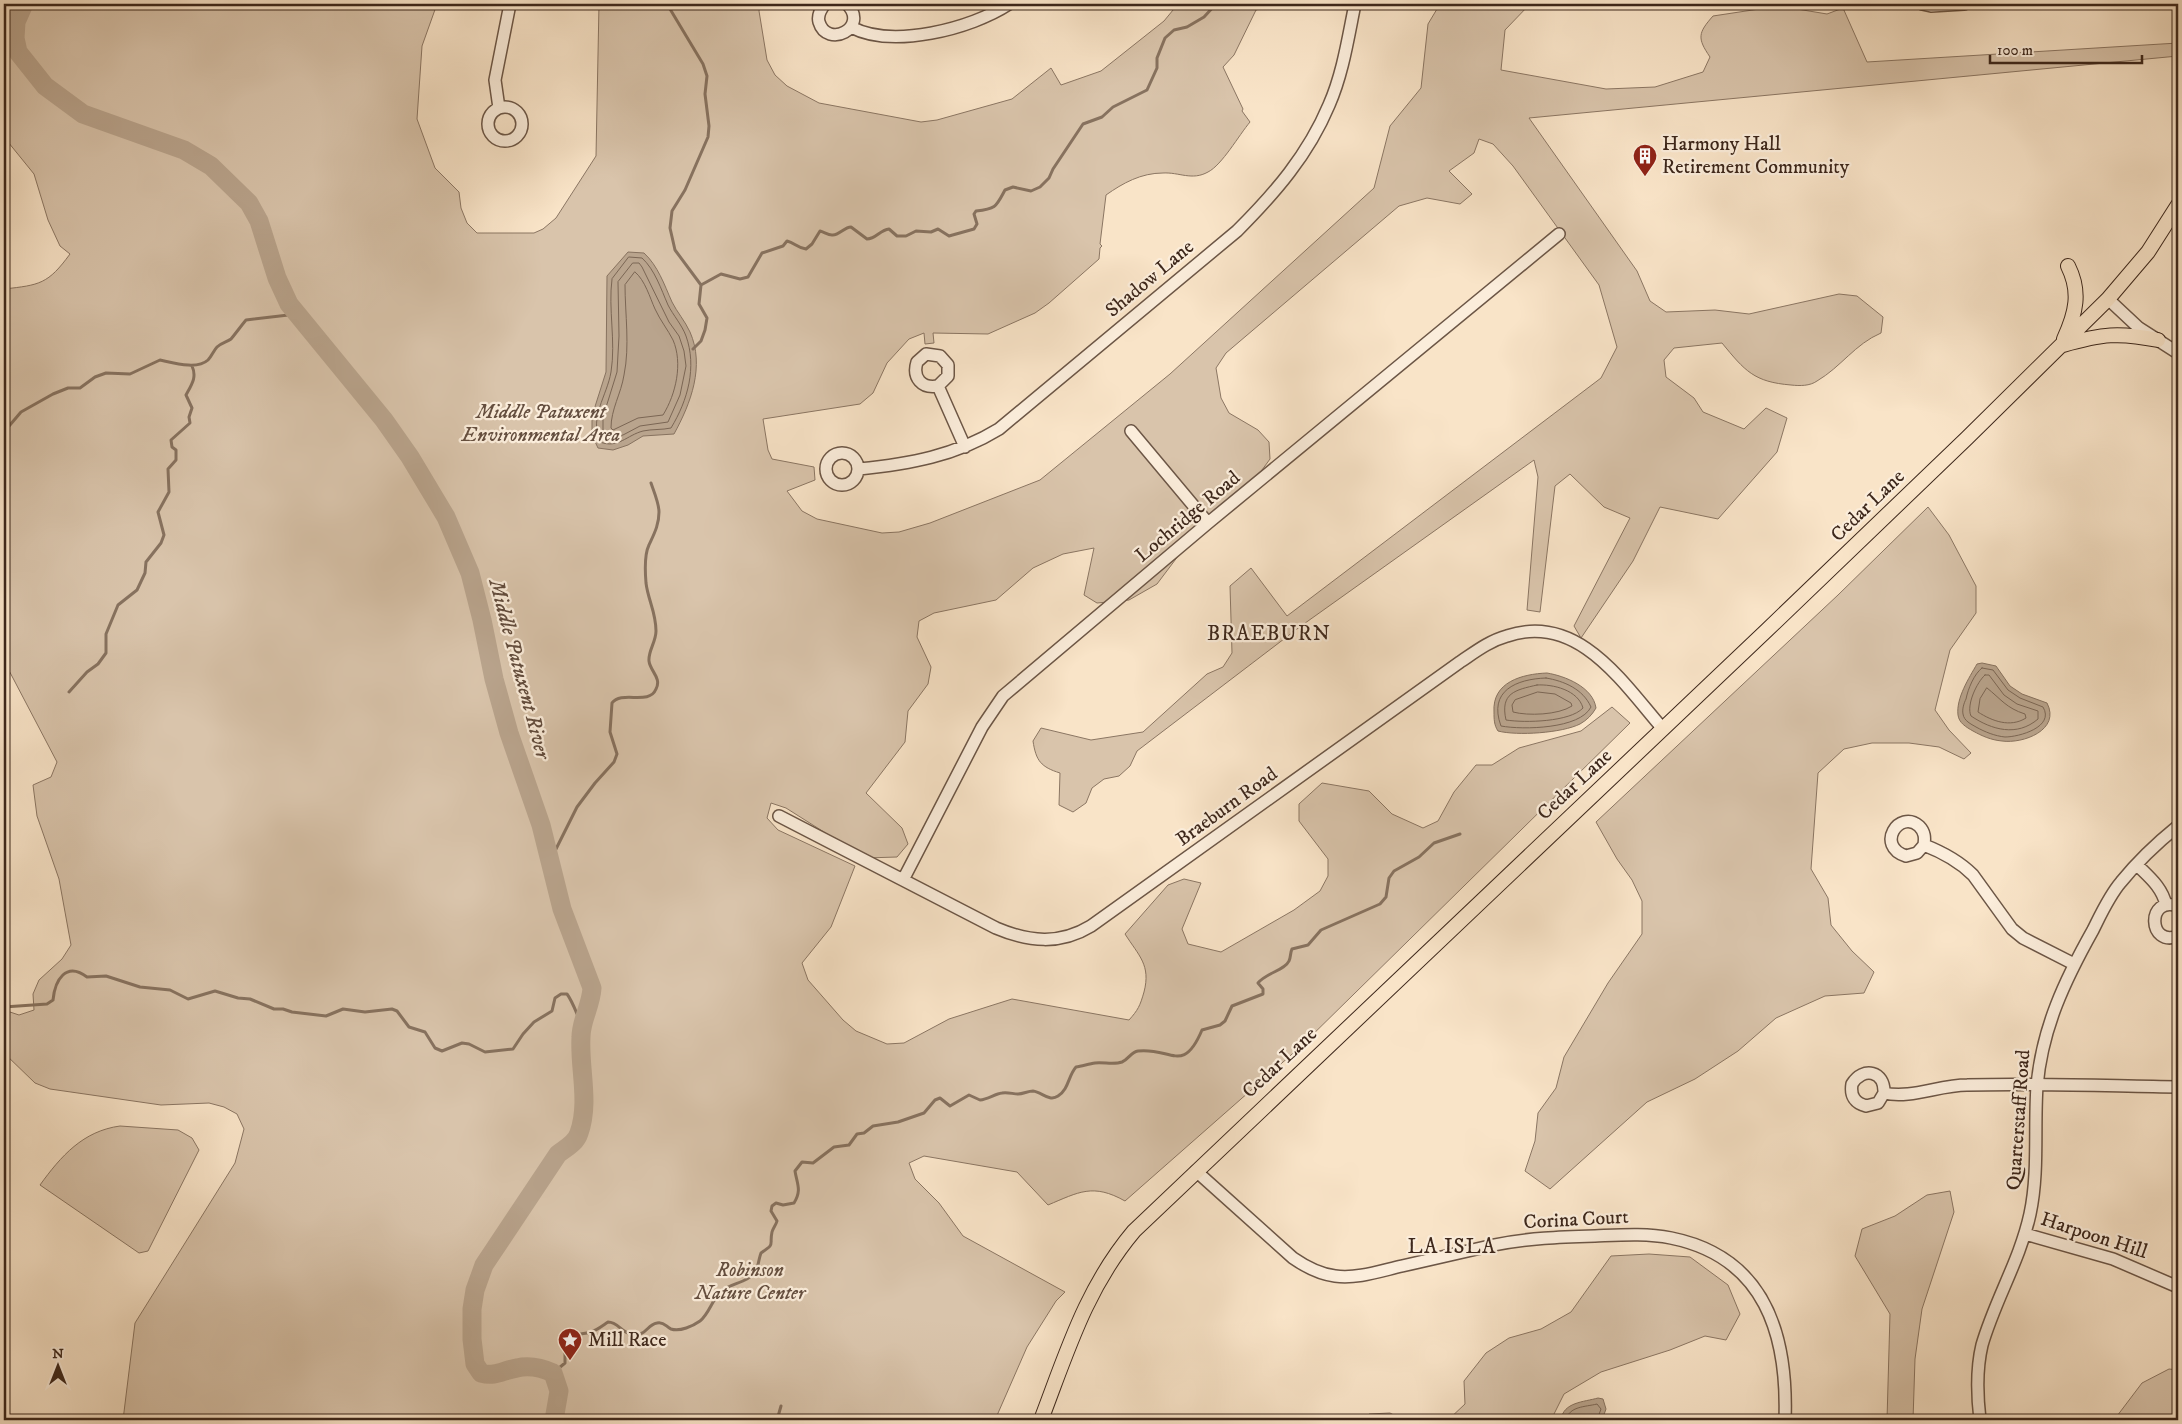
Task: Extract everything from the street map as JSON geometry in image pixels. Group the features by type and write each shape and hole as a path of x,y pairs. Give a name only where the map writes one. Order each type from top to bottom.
{"main road":[{"name":"Cedar Lane","path":"1041,1420 1078,1322 1103,1272 1134,1231 1918,486 2108,299 2148,252 2178,205"},
{"path":"2060,346 2074,318 2076,306 2075,283 2068,266"},
{"path":"2060,346 2104,334 2124,334 2158,340"}],"street":[{"path":"499,108 496,80 510,4"},
{"path":"825,4 819,12 819,19 826,32 831,34 840,34 851,28 854,15 848,4"},
{"path":"851,28 862,33 877,36 932,33 977,20 1008,4"},
{"name":"Shadow Lane","path":"859,468 926,460 965,447 984,438 1013,418 1237,231 1270,198 1303,154 1330,104 1346,51 1354,4"},
{"path":"1922,4 1931,6 1964,4"},
{"name":"Lochridge Road","path":"903,880 982,726 1003,696 1208,523 1559,234"},
{"path":"2108,299 2139,328 2178,353"},
{"path":"938,386 965,447"},
{"path":"1131,431 1208,523"},
{"name":"Braeburn Road","path":"779,816 996,928 1022,938 1058,939 1081,932 1144,889 1460,662 1494,640 1518,632 1553,632 1565,635 1588,648 1602,660 1663,729"},
{"name":"Quarterstaff Road","path":"1980,1420 1977,1380 1982,1347 2025,1234 2030,1213 2035,1173 2037,1085 2048,1027 2061,990 2111,897 2137,865 2159,842 2178,826"},
{"path":"1924,845 1949,856 1973,875 2012,929 2023,938 2074,964"},
{"path":"2137,865 2164,894 2166,905"},
{"path":"2178,906 2166,905 2157,912 2154,922 2161,935 2168,938 2178,936"},
{"path":"1884,1093 1894,1095 1909,1094 1947,1085 2178,1087"},
{"name":"Corina Court","path":"1196,1171 1293,1258 1312,1269 1335,1276 1368,1274 1496,1245 1548,1238 1652,1236 1683,1241 1699,1247 1715,1254 1741,1274 1752,1286 1770,1314 1780,1342 1783,1360 1784,1420"},
{"name":"Harpoon Hill","path":"2025,1234 2113,1259 2178,1287"}],"green space":[{"path":"4,4 437,4 422,46 417,119 435,168 459,192 461,208 467,223 477,233 534,233 543,229 556,218 596,156 599,4 760,4 759,11 767,60 775,75 787,86 819,103 921,122 937,120 1012,99 1051,68 1061,85 1101,71 1164,21 1178,4 1277,4 1256,10 1234,55 1223,67 1243,109 1242,111 1250,122 1230,149 1219,163 1202,175 1155,173 1126,183 1106,195 1100,244 1102,246 1099,259 1049,303 1035,313 988,334 933,333 934,343 925,344 924,333 909,339 887,363 873,393 860,404 763,419 768,450 772,459 814,467 815,480 787,491 802,511 817,519 882,533 899,532 930,523 1040,480 1170,374 1374,188 1390,126 1421,88 1428,24 1440,4 1530,4 1505,30 1501,70 1606,89 1655,87 1703,72 1710,57 1703,45 1701,36 1704,27 1713,16 1779,6 1827,14 1843,8 1867,62 2178,43 2178,56 1529,118 1637,271 1650,301 1666,312 1715,310 1749,314 1839,294 1857,296 1883,317 1881,333 1863,343 1826,375 1814,383 1805,385 1778,383 1759,378 1744,368 1722,343 1674,348 1664,360 1666,377 1694,398 1703,412 1744,429 1766,408 1787,418 1777,452 1718,519 1660,507 1633,561 1581,638 1574,626 1630,518 1604,507 1570,474 1555,486 1540,612 1527,610 1538,477 1534,460 1301,626 1137,751 1130,766 1119,776 1104,779 1092,788 1086,803 1073,812 1059,805 1060,773 1044,766 1040,762 1034,748 1033,741 1041,728 1091,740 1143,732 1207,674 1223,667 1232,653 1230,586 1251,568 1287,616 1601,378 1617,347 1599,285 1513,166 1493,144 1479,139 1474,153 1449,171 1472,194 1460,204 1427,198 1399,206 1226,353 1216,368 1221,398 1229,413 1258,430 1269,442 1270,459 1251,485 1206,519 1157,584 1129,600 1097,603 1084,595 1094,548 1063,554 1033,568 996,600 934,613 919,621 917,637 931,667 928,684 908,711 905,742 866,793 902,828 908,844 897,857 865,858 786,808 771,803 767,818 778,830 855,866 831,927 802,963 808,980 843,1020 856,1031 887,1044 904,1043 949,1019 1012,999 1129,1020 1141,1001 1146,983 1146,975 1139,955 1125,934 1168,885 1184,879 1201,883 1182,929 1188,944 1221,952 1294,910 1320,891 1328,876 1328,859 1299,821 1299,804 1322,783 1369,791 1392,814 1423,828 1438,821 1454,792 1476,765 1492,765 1519,748 1581,731 1612,707 1630,723 1299,1048 1125,1201 1104,1192 1086,1191 1048,1205 1017,1172 924,1156 909,1163 915,1179 939,1203 963,1236 1065,1292 1056,1301 1027,1347 995,1420 123,1420 135,1323 235,1163 244,1129 237,1114 224,1107 209,1103 161,1105 50,1089 35,1083 4,1053 4,1010 19,1015 34,1010 33,994 39,980 62,959 71,945 59,879 37,816 33,785 51,777 57,762 4,661 4,536 6,533 4,531 4,289 26,286 42,281 55,272 70,254 60,246 48,220 34,174 4,137"},
{"path":"1928,507 1949,535 1976,586 1976,613 1950,650 1935,710 1949,730 1971,753 1964,759 1939,747 1909,743 1872,743 1844,749 1818,773 1811,869 1828,898 1831,925 1852,951 1874,972 1864,993 1825,996 1776,1018 1738,1051 1695,1079 1647,1102 1550,1189 1525,1171 1535,1141 1538,1113 1556,1088 1564,1057 1608,983 1642,934 1642,901 1632,880 1617,859 1596,822 1838,595"},
{"path":"120,1126 178,1130 192,1138 199,1150 148,1251 139,1253 40,1185 56,1164 74,1146 95,1133"},
{"path":"1950,1191 1954,1212 1922,1309 1915,1359 1913,1420 1887,1420 1890,1314 1855,1256 1862,1229 1895,1216 1927,1195"},
{"path":"1649,1254 1690,1257 1728,1285 1740,1314 1726,1340 1705,1336 1670,1350 1601,1372 1564,1394 1551,1420 1448,1420 1465,1404 1464,1381 1486,1353 1509,1338 1541,1329 1571,1312 1611,1256"},
{"path":"2169,1369 2178,1370 2178,1420 2114,1420 2142,1383"},
{"path":"1390,1413 1403,1420 1364,1420 1369,1414"}],"water":[{"path":"628,252 644,253 657,269 672,302 690,332 696,358 696,371 686,410 674,434 643,436 628,445 613,450 598,448 592,435 592,416 606,372 607,276"},
{"path":"1982,663 1996,666 2010,686 2022,694 2047,703 2050,713 2049,721 2044,728 2038,733 2020,740 2002,741 1980,735 1961,723 1958,709 1961,695 1977,664"},
{"path":"1547,673 1570,680 1584,688 1590,694 1596,708 1591,715 1580,724 1562,730 1528,733 1498,731 1494,720 1495,702 1498,693 1503,687 1528,675"},
{"path":"1598,1398 1603,1399 1606,1409 1602,1420 1561,1420 1563,1414 1570,1406"}],"waterway":[{"name":"Middle Patuxent River","path":"24,4 16,22 15,38 18,52 45,86 83,114 184,150 211,166 249,203 259,221 277,278 289,304 384,420 410,457 446,517 470,573 494,679 509,733 541,825 562,909 592,988 581,1031 584,1109 578,1137 558,1154 484,1265 475,1290 472,1309 472,1339 475,1364 481,1373 495,1374 527,1367 540,1368 553,1373 559,1391 554,1420"},
{"path":"667,4 703,64 707,76 705,94 709,126 708,137 685,190 672,211 670,228 675,250 701,285 699,304 707,318 701,341 693,349"},
{"path":"701,285 721,274 740,279 748,277 762,253 783,246 787,241 806,249 812,244 820,231 829,235 835,235 851,227 867,239 873,238 889,229 897,236 906,236 916,231 931,232 938,229 949,236 974,229 977,224 974,214 976,211 995,206 1005,190 1013,187 1031,191 1040,187 1049,178 1083,124 1102,117 1113,107 1147,90 1157,68 1157,58 1165,38 1174,30 1187,27 1204,17 1216,4"},
{"path":"4,432 21,412 53,394 68,388 80,388 95,377 106,373 130,374 160,360 185,365 198,365 208,360 220,344 231,339 246,320 297,314"},
{"path":"69,692 87,672 98,664 106,653 106,634 118,605 137,590 145,573 146,562 161,543 164,535 158,512 169,492 168,469 176,460 176,450 172,447 171,440 190,423 189,417 192,408 186,395 194,377 192,366"},
{"path":"550,861 577,807 614,762 617,754 610,732 612,703 616,699 648,697 656,689 658,681 649,661 655,639 655,618 647,589 645,573 646,553 659,517 658,505 651,483"},
{"path":"553,1373 565,1363 565,1341 568,1338 593,1331 608,1322 628,1333 640,1334 657,1323 663,1323 671,1329 678,1330 690,1327 700,1321 719,1293 749,1278 756,1271 761,1253 771,1244 772,1232 777,1221 771,1211 772,1206 776,1203 783,1205 794,1203 798,1191 795,1171 802,1162 813,1163 834,1147 849,1145 857,1134 864,1133 873,1126 898,1122 924,1113 935,1100 940,1098 950,1106 969,1095 980,1100 1002,1093 1018,1094 1033,1091 1055,1098 1062,1093 1076,1067 1095,1063 1119,1063 1138,1051 1175,1056 1189,1052 1202,1030 1220,1025 1225,1021 1232,1006 1263,994 1263,989 1258,983 1287,964 1290,960 1292,949 1308,945 1321,930 1380,904 1386,897 1389,878 1394,871 1419,857 1434,843 1460,834"},
{"path":"4,1007 47,1004 53,1000 59,980 63,975 73,971 87,977 106,976 140,987 170,990 188,999 215,991 238,998 250,999 274,1009 292,1012 326,1016 343,1009 365,1012 392,1009 397,1011 409,1027 425,1032 435,1048 442,1051 462,1043 469,1044 485,1052 513,1049 534,1022 552,1011 555,998 561,994 567,994 582,1025"},
{"path":"777,1420 781,1406"}],"place":[{"name":"Harmony Hall Retirement Community","path":"1645,177"},
{"name":"Mill Race","path":"570,1361"}],"district":[{"name":"BRAEBURN","path":"1269,634"},
{"name":"LA ISLA","path":"1452,1247"}],"park label":[{"name":"Middle Patuxent Environmental Area","path":"541,424"},
{"name":"Robinson Nature Center","path":"750,1282"}]}
